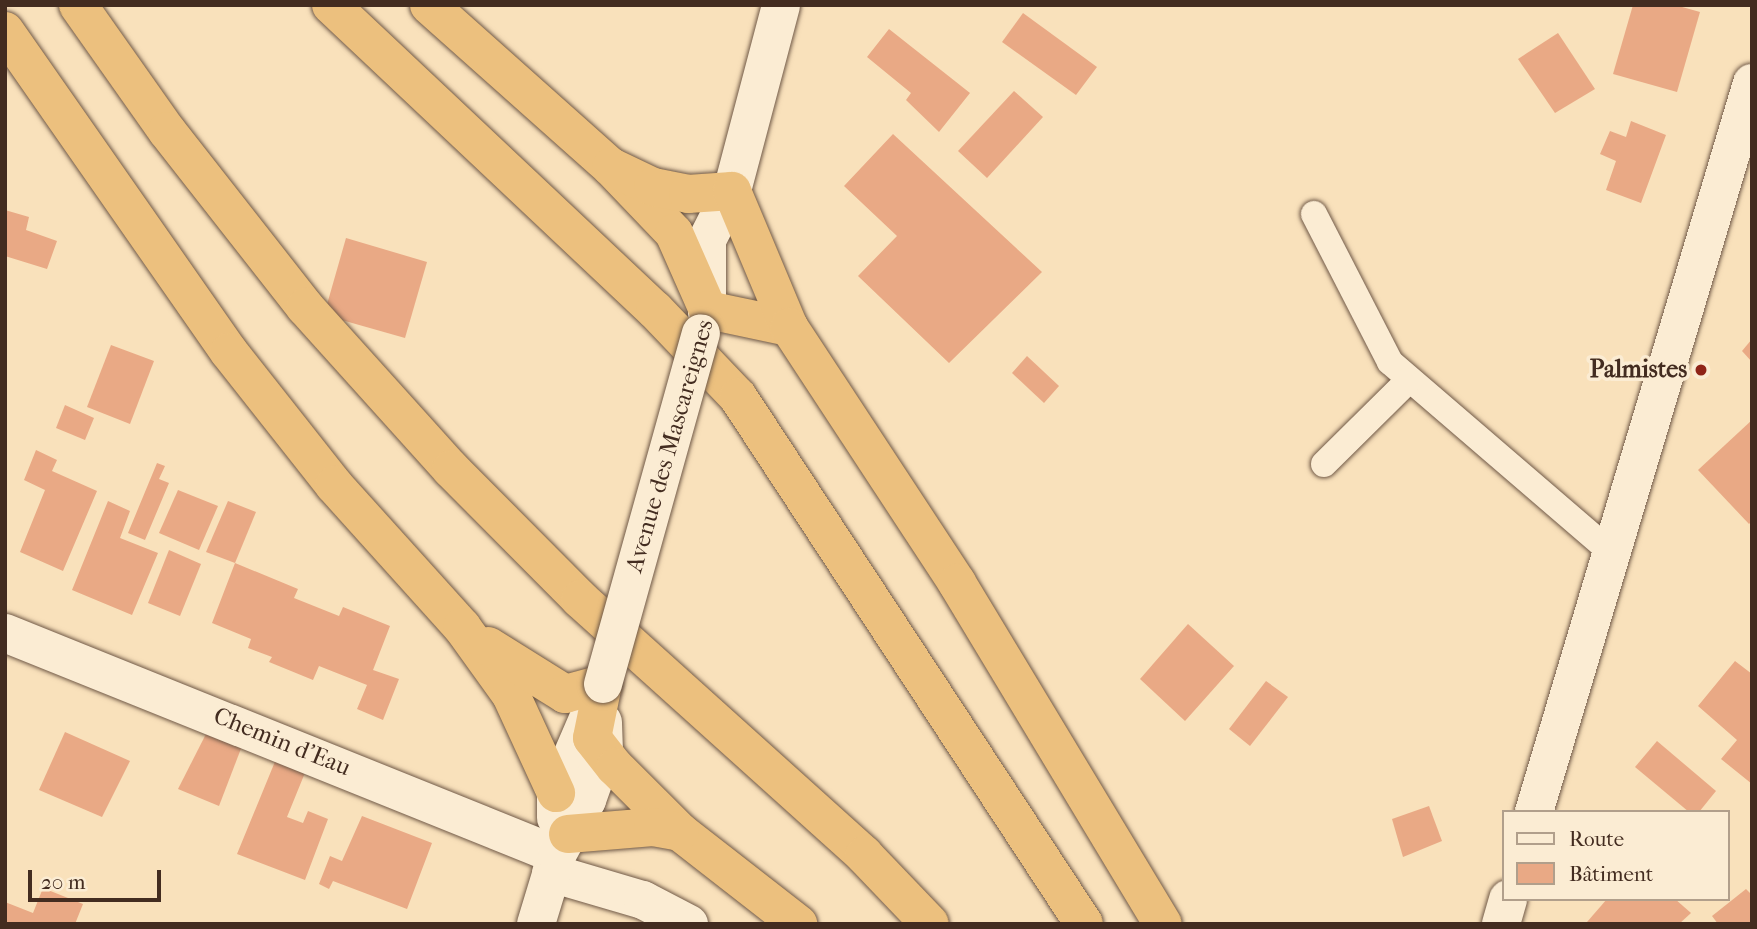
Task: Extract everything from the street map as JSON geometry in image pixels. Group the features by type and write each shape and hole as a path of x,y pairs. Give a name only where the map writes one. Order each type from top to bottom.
{"highway":[{"path":"78,5 167,131 305,307 452,469 580,599 864,855 930,924"},
{"path":"331,5 655,310 738,397 1084,924"},
{"path":"429,5 611,167 674,233 704,321 789,327"},
{"path":"5,31 229,352 334,485 462,626 511,695 556,793"},
{"path":"611,167 653,187 688,194 732,191 789,327 957,583 1163,924"},
{"path":"462,626 524,672 565,694 603,684 592,738 680,832 798,924"},
{"path":"559,854 653,827 680,832"}],"street":[{"name":"Avenue des Mascareignes","path":"556,793 603,684 704,321 707,240 732,191 781,5"},
{"path":"1535,810 1752,83"},
{"name":"Chemin d'Eau","path":"5,633 559,854 689,924"},
{"path":"536,924 559,854 604,752"},
{"path":"556,793 559,854"},
{"path":"1501,924 1507,901"}],"lane":[{"path":"1314,214 1390,362 1408,381 1461,419 1611,552"},
{"path":"1324,464 1408,381"}],"building":[{"path":"1633,5 1675,5 1700,12 1677,92 1613,74"},
{"path":"1023,13 1097,67 1076,95 1002,42"},
{"path":"889,29 970,93 939,132 906,100 911,93 867,57"},
{"path":"1558,33 1595,89 1555,113 1518,59"},
{"path":"1014,91 1043,117 987,178 958,151"},
{"path":"1631,121 1666,135 1641,203 1606,190 1616,161 1600,154 1610,131 1626,137"},
{"path":"893,134 1042,272 949,363 858,276 897,236 844,186"},
{"path":"5,210 29,217 26,230 57,241 47,269 5,256"},
{"path":"346,238 427,262 405,338 324,315"},
{"path":"1752,339 1752,362 1742,351"},
{"path":"111,345 154,361 130,424 87,407"},
{"path":"1027,356 1059,386 1044,403 1012,373"},
{"path":"65,405 94,418 85,440 56,428"},
{"path":"1752,420 1752,521 1749,524 1698,470"},
{"path":"36,450 57,460 52,471 97,491 63,571 20,552 45,490 24,480"},
{"path":"157,463 165,466 159,479 169,483 145,540 128,533"},
{"path":"178,490 218,506 199,550 159,533"},
{"path":"108,501 130,511 120,538 158,553 132,615 72,590"},
{"path":"228,501 256,512 235,563 206,552"},
{"path":"169,550 201,564 180,616 148,603"},
{"path":"235,563 298,589 294,598 339,616 343,607 390,626 373,670 399,679 383,720 357,709 367,685 319,666 313,680 269,662 272,657 248,648 251,639 212,623"},
{"path":"1188,624 1234,666 1185,721 1140,679"},
{"path":"1735,661 1752,674 1752,784 1721,759 1737,740 1698,706"},
{"path":"1266,681 1288,697 1250,746 1229,729"},
{"path":"65,732 130,761 102,817 39,790"},
{"path":"207,732 242,746 219,806 178,789"},
{"path":"1657,741 1716,791 1701,810 1687,810 1635,767"},
{"path":"281,747 311,758 287,817 303,823 308,811 328,819 305,880 237,854"},
{"path":"1429,806 1442,841 1403,857 1392,819"},
{"path":"362,816 432,843 407,909 333,881 329,889 319,884 330,856 342,861"},
{"path":"43,888 83,904 75,924 5,924 5,902 33,913"},
{"path":"1746,889 1752,895 1752,924 1718,924 1712,916"},
{"path":"1605,901 1677,901 1691,913 1679,924 1587,922"}],"place":[{"name":"Palmistes","path":"1701,370"}]}
